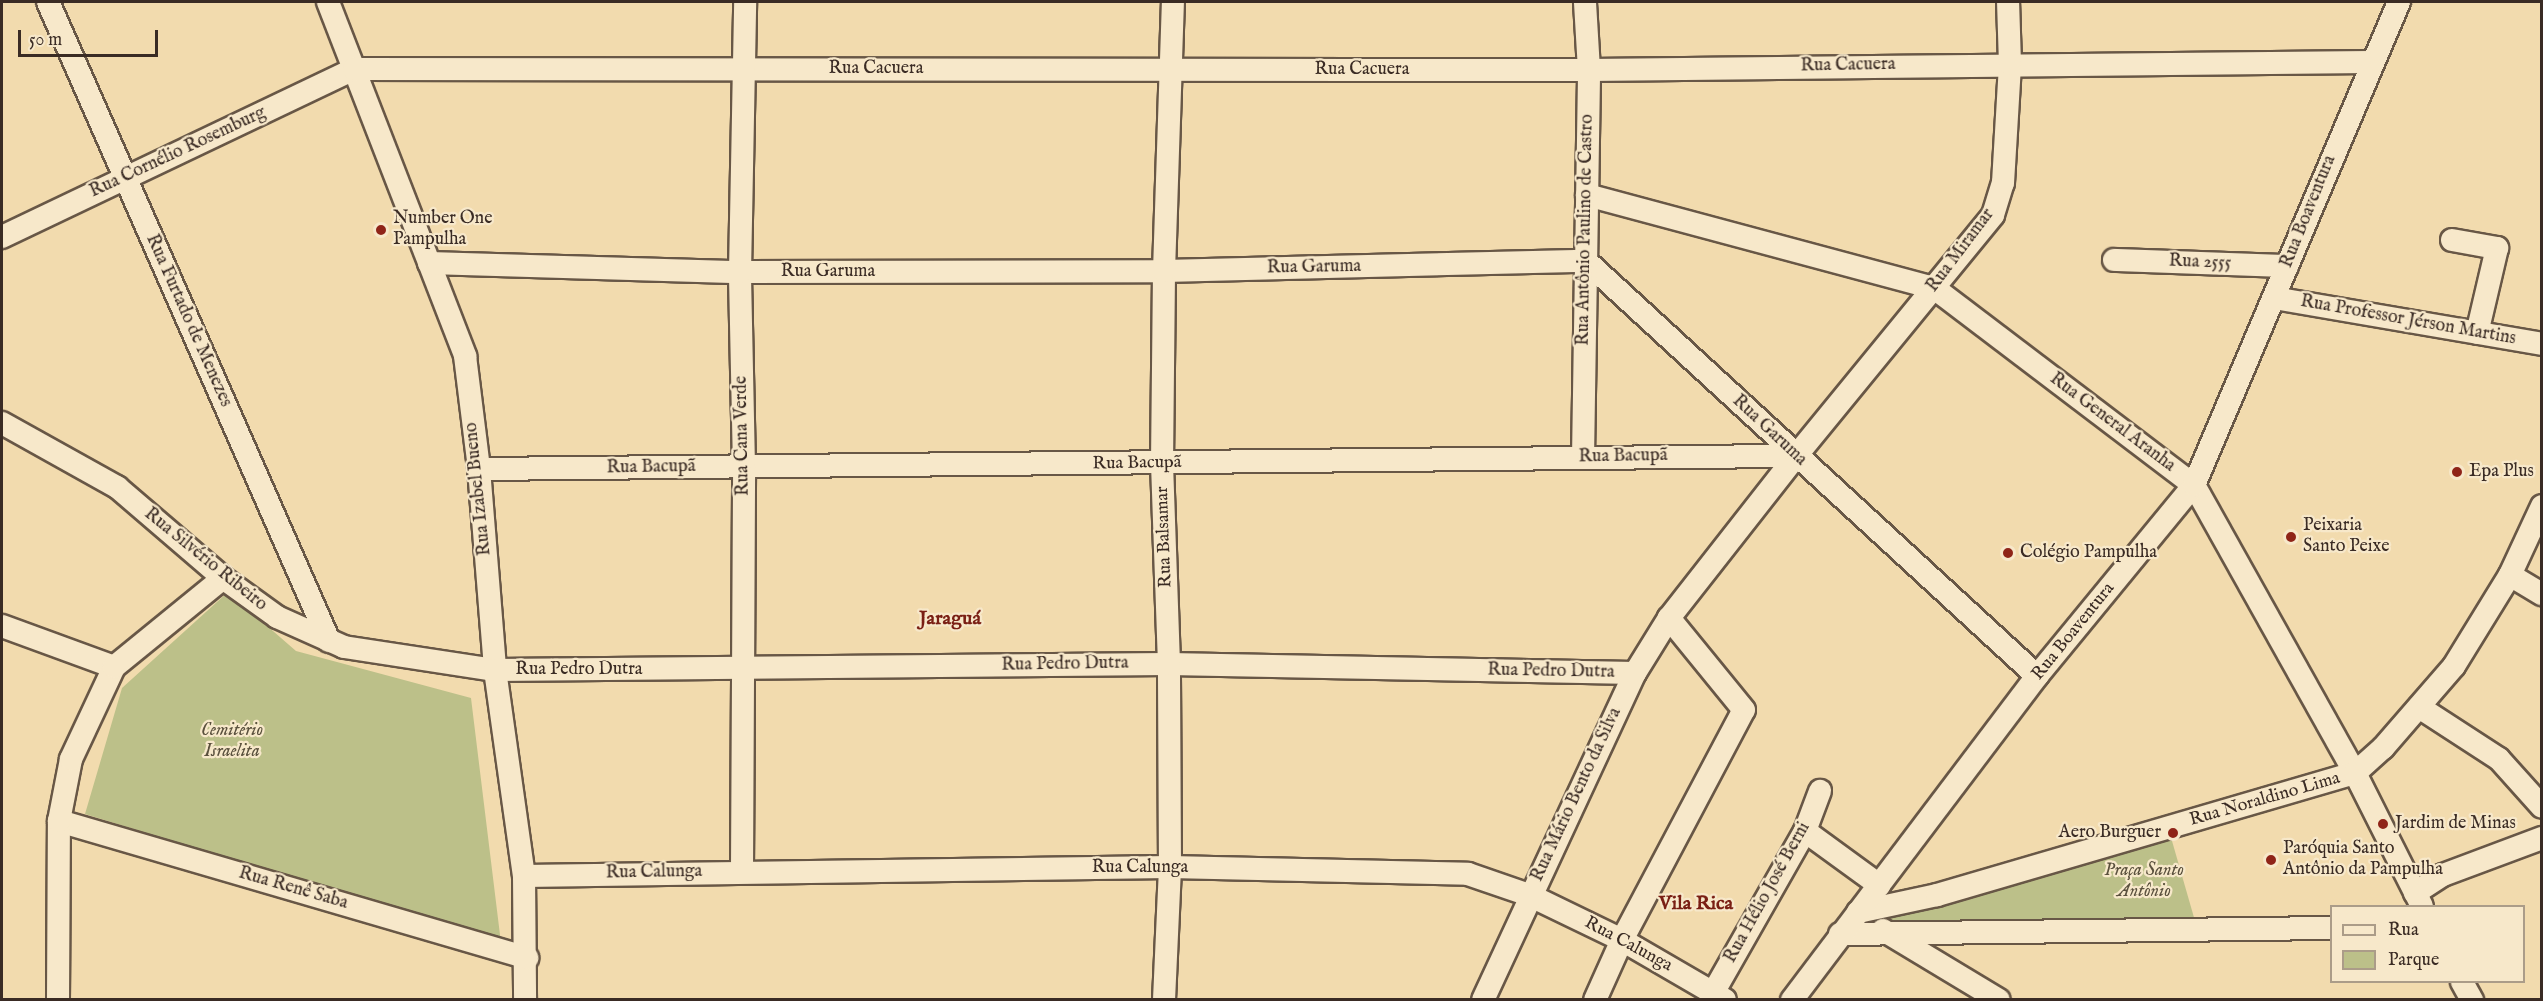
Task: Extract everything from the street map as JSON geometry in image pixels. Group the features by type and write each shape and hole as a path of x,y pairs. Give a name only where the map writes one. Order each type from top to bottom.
{"street":[{"name":"Rua Furtado de Menezes","path":"48,2 329,641"},
{"name":"Rua Izabel Bueno","path":"327,2 465,356 479,470 495,670 524,876 527,957 525,999"},
{"name":"Rua Cana Verde","path":"742,871 744,467 740,272 745,2"},
{"name":"Rua Balsamar","path":"1164,999 1170,867 1169,664 1162,464 1164,271 1173,2"},
{"name":"Rua Antônio Paulino de Castro","path":"1583,458 1589,70 1585,2"},
{"name":"Rua Miramar","path":"1796,456 1993,215 2003,183 2010,64 2007,2"},
{"name":"Rua Boaventura","path":"1792,999 2037,676 2194,485 2274,298 2370,62 2398,2"},
{"name":"Rua Cacuera","path":"354,69 1589,70 2370,62"},
{"name":"Rua Cornélio Rosemburg","path":"2,237 354,69"},
{"name":"Rua General Aranha","path":"1587,195 1934,288 2194,485 2355,773 2419,899"},
{"path":"2452,240 2497,248 2477,333"},
{"name":"Rua 2555","path":"2114,260 2287,266"},
{"name":"Rua Garuma","path":"429,263 740,272 1164,271 1586,261 2037,676"},
{"name":"Rua Professor Jérson Martins","path":"2274,298 2541,344"},
{"path":"2,403 6,425"},
{"name":"Rua Silvério Ribeiro","path":"6,425 117,487 223,579 277,617 344,647 495,670"},
{"name":"Rua Bacupã","path":"479,470 1796,456"},
{"name":"Rua Mário Bento da Silva","path":"1483,999 1529,895 1635,673 1669,618 1796,456"},
{"name":"Rua Noraldino Lima","path":"1858,912 1937,895 2355,773 2419,707 2454,666 2510,575 2541,506"},
{"path":"2510,575 2541,594"},
{"path":"58,999 58,821 71,759 114,667 223,579"},
{"path":"1595,999 1622,939 1744,710 1669,618"},
{"path":"2,626 114,667"},
{"name":"Rua Pedro Dutra","path":"495,670 744,670 1169,664 1635,673"},
{"path":"2419,707 2499,759 2541,807"},
{"name":"Rua Hélio José Berni","path":"1719,996 1805,831 1820,791"},
{"name":"Rua Renê Saba","path":"58,821 527,957"},
{"path":"1805,831 1879,885"},
{"path":"2419,899 2443,875 2541,838"},
{"name":"Rua Calunga","path":"524,876 742,871 1170,867 1468,874 1529,895 1622,939 1719,996"},
{"path":"1858,912 1931,962 1999,999"},
{"path":"1840,934 1884,931 2330,928"},
{"path":"2463,983 2472,999"}],"green space":[{"name":"Cemitério Israelita","path":"228,592 296,651 471,698 501,943 85,814 122,688"},
{"name":"Praça Santo Antônio","path":"2170,834 2195,921 1870,921"}],"place":[{"name":"Number One Pampulha","path":"381,230"},
{"name":"Epa Plus","path":"2457,472"},
{"name":"Peixaria Santo Peixe","path":"2291,537"},
{"name":"Colégio Pampulha","path":"2008,553"},
{"name":"Jardim de Minas","path":"2383,824"},
{"name":"Aero Burguer","path":"2173,833"},
{"name":"Paróquia Santo Antônio da Pampulha","path":"2271,860"}],"district":[{"name":"Jaraguá","path":"950,618"},
{"name":"Vila Rica","path":"1696,903"}]}
